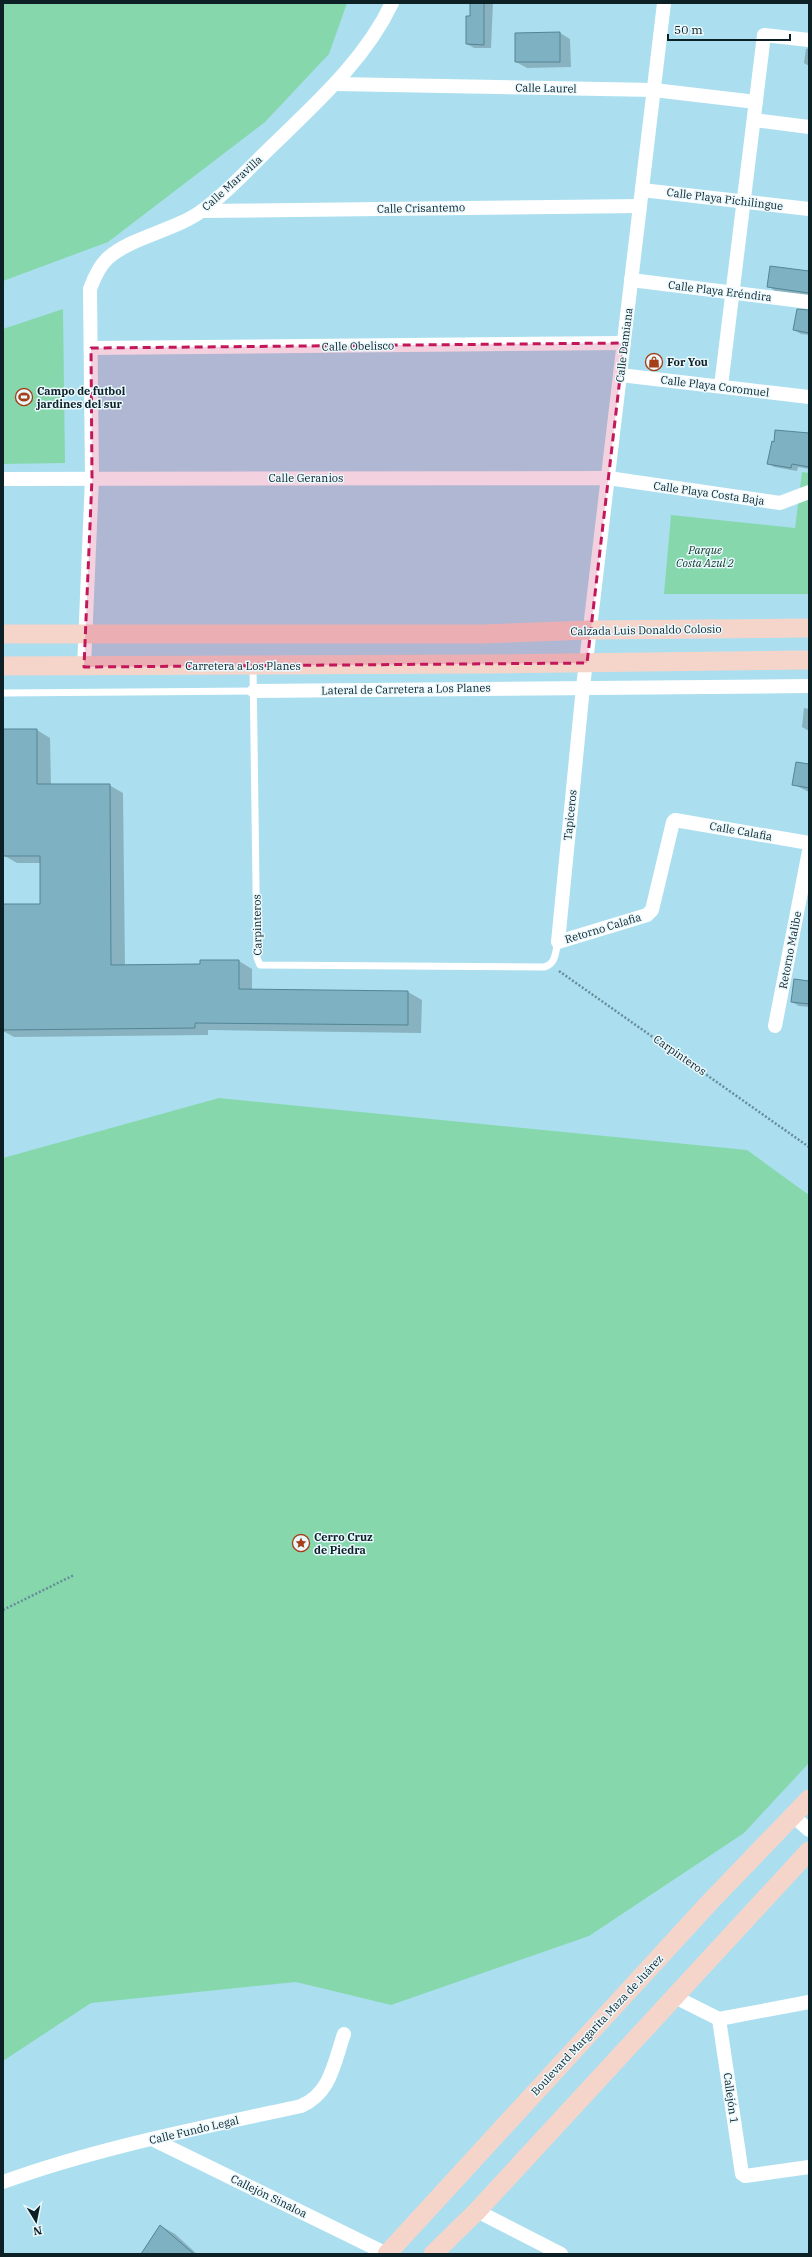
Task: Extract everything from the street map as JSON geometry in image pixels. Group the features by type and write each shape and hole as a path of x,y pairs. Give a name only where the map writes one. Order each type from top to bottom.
{"main road":[{"name":"Calzada Luis Donaldo Colosio","path":"85,634 483,634 590,630 809,628"},
{"path":"3,634 85,634"},
{"path":"587,663 809,660"},
{"name":"Carretera a Los Planes","path":"3,666 84,667 587,663"},
{"name":"Boulevard Margarita Maza de Juárez","path":"387,2254 704,1909 809,1799"},
{"path":"433,2254 477,2211 809,1851"}],"street":[{"name":"Calle Maravilla","path":"84,667 92,478 90,289 95,274 108,258 132,244 161,233 202,211 225,192 336,84 382,23 392,3"},
{"name":"Calle Damiana","path":"583,687 664,3"},
{"path":"721,386 764,35 809,40"},
{"name":"Calle Laurel","path":"336,84 654,90 756,102"},
{"path":"754,120 809,127"},
{"name":"Calle Playa Pichilingue","path":"642,190 809,209"},
{"name":"Calle Crisantemo","path":"202,211 640,206"},
{"name":"Calle Playa Eréndira","path":"631,280 809,302"},
{"name":"Calle Obelisco","path":"91,348 624,343"},
{"name":"Calle Playa Coromuel","path":"620,375 809,397"},
{"name":"Calle Geranios","path":"3,478 608,478"},
{"name":"Calle Playa Costa Baja","path":"608,478 780,503 809,492"},
{"name":"Lateral de Carretera a Los Planes","path":"254,691 809,686"},
{"name":"Tapiceros","path":"558,942 583,687"},
{"name":"Calle Calafia","path":"673,822 677,820 809,842"},
{"name":"Retorno Calafia","path":"558,942 647,915 652,910 673,822"},
{"name":"Retorno Malibe","path":"775,1026 809,851"},
{"path":"793,1816 809,1830"},
{"path":"675,1996 719,2019 809,2002"},
{"name":"Callejón 1","path":"719,2019 742,2174 745,2176 809,2167"},
{"name":"Calle Fundo Legal","path":"3,2182 26,2174 152,2139 301,2106 310,2102 325,2087 344,2034"},
{"name":"Callejón Sinaloa","path":"152,2139 387,2254"},
{"path":"477,2211 561,2254"}],"lane":[{"name":"Carpinteros","path":"253,666 257,958 260,965 544,967 550,965"},
{"name":"Lateral de Carretera a Los Planes","path":"3,693 254,691"},
{"path":"550,965 553,961 558,942"}],"path":[{"name":"Carpinteros","path":"550,965 809,1147"},
{"path":"3,1610 74,1575"}],"highlighted area":[{"path":"624,343 587,663 84,667 92,478 91,348"}],"green space":[{"path":"3,3 347,3 329,54 265,122 108,242 3,281"},
{"path":"63,309 65,463 3,464 3,329"},
{"name":"Parque Costa Azul 2","path":"802,472 809,473 809,594 664,594 671,515 795,528"},
{"path":"219,1098 747,1150 809,1195 809,1763 744,1833 589,1936 391,2005 296,1982 91,2003 3,2061 3,1158"}],"building":[{"path":"470,3 484,3 484,45 466,44 466,16 470,16"},
{"path":"560,32 560,62 515,62 515,33"},
{"path":"770,266 809,271 809,293 767,287"},
{"path":"797,309 809,310 809,333 793,330"},
{"path":"775,430 809,433 809,467 792,464 791,468 767,464 772,441 774,442"},
{"path":"3,729 37,729 37,784 110,784 111,965 200,964 200,960 239,960 239,989 408,991 408,1025 195,1023 195,1028 3,1030 3,904 40,904 40,856 3,856"},
{"path":"796,762 809,764 809,788 792,785"},
{"path":"794,979 809,981 809,1004 791,1002"},
{"path":"160,2225 194,2254 141,2254"}],"place":[{"name":"For You","path":"654,362"},
{"name":"Campo de futbol jardines del sur","path":"24,397"},
{"name":"Cerro Cruz de Piedra","path":"301,1543"}]}
